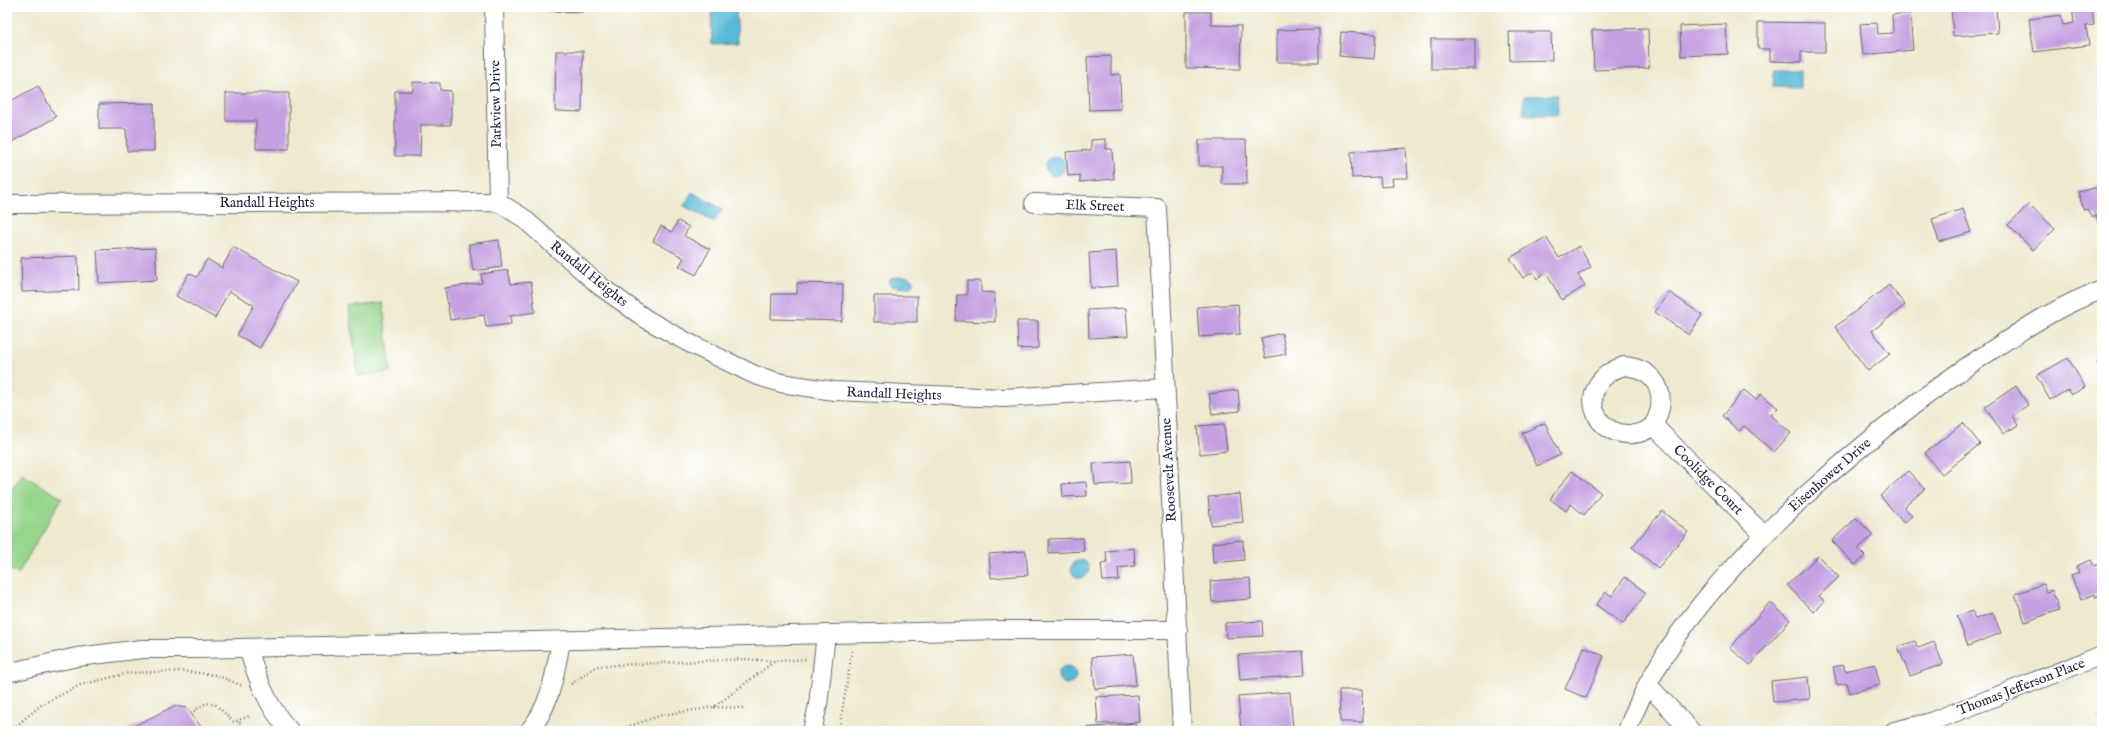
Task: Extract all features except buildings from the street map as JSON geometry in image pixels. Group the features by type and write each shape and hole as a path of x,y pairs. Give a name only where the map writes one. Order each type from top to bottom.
{"street":[{"name":"Parkview Drive","path":"494,7 498,202"},
{"name":"Randall Heights","path":"7,204 498,202 522,218 600,286 646,319 687,342 754,375 781,383 834,392 1004,398 1165,388"},
{"name":"Elk Street","path":"1034,203 1157,208"},
{"name":"Roosevelt Avenue","path":"1157,208 1182,731"},
{"name":"Eisenhower Drive","path":"1627,731 1635,708 1673,642 1704,600 1764,534 1832,472 1893,421 1956,373 2012,336 2086,295 2102,290"},
{"name":"Coolidge Court","path":"1653,425 1764,534"},
{"path":"7,673 77,657 142,649 248,648 1002,630 1178,630"},
{"path":"812,731 818,705 826,634"},
{"path":"529,731 539,718 548,697 553,682 561,641"},
{"path":"248,648 258,680 280,720 290,731"},
{"name":"Thomas Jefferson Place","path":"1894,731 1928,723 2102,655"},
{"path":"1648,685 1691,731"}],"path":[{"path":"839,731 852,650"},
{"path":"570,685 576,679 597,666 736,660 775,661 807,659"},
{"path":"714,707 775,661"},
{"path":"10,731 41,705 80,685 129,673 181,671 216,675"},
{"path":"194,711 206,703 216,705 234,722 240,721 249,716"},
{"path":"615,731 662,715 714,707 746,708"},
{"path":"238,731 240,721"},
{"path":"14,728 25,731"}],"green space":[{"path":"383,303 391,372 358,376 349,307"},
{"path":"21,474 62,498 18,574 7,568 7,499"}],"water":[{"path":"711,7 736,7 738,43 712,44"},
{"path":"1774,70 1800,70 1800,88 1773,87"},
{"path":"1557,95 1558,115 1524,115 1524,96"},
{"path":"1055,156 1062,159 1065,166 1062,173 1055,176 1048,173 1045,166 1048,159"},
{"path":"692,192 722,209 714,222 684,206"},
{"path":"897,277 908,277 913,280 913,285 908,288 891,286 889,282 891,279"},
{"path":"1076,560 1084,560 1089,565 1087,576 1084,578 1076,578 1071,573 1071,565"},
{"path":"1063,666 1071,666 1076,671 1074,682 1071,684 1063,684 1058,679 1058,671"}]}
